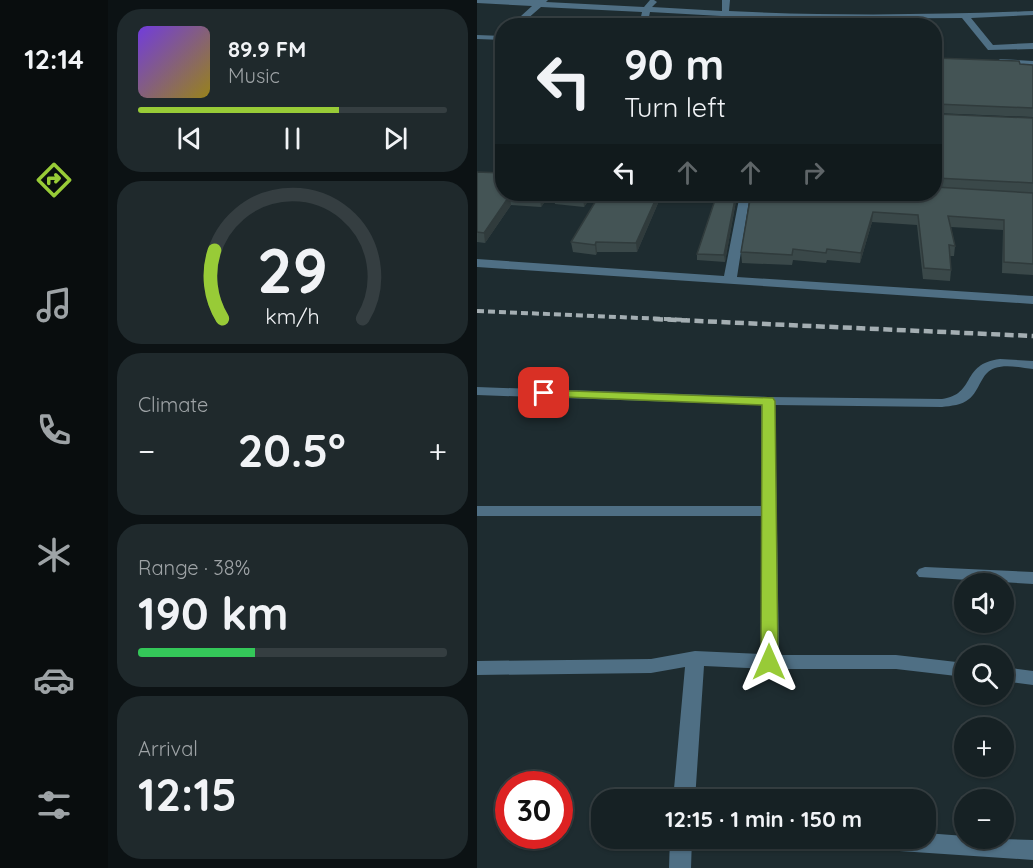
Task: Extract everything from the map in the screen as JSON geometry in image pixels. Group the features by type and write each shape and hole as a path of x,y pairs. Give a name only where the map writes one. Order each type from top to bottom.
{"street":[{"path":"477,0 542,1 727,14 886,18 1033,13"},
{"path":"645,18 647,8 656,0"},
{"path":"726,0 726,18"},
{"path":"523,18 542,1"},
{"path":"964,15 991,48 1033,46"},
{"path":"477,37 495,37"},
{"path":"989,62 1033,64"},
{"path":"731,279 744,201"},
{"path":"477,263 1033,300"},
{"path":"477,391 768,401 942,403 960,401 969,394 980,370 990,365 1005,363 1033,365"},
{"path":"768,401 769,662"},
{"path":"477,511 769,511"},
{"path":"925,573 1033,578"},
{"path":"685,789 695,658"},
{"path":"477,668 651,666 695,658 769,662 896,662 954,669"},
{"path":"1014,675 1033,678"},
{"path":"936,843 1033,850"},
{"path":"680,868 681,849"}],"building":[{"path":"942,58 1019,61 1020,64 1033,65 1033,108 942,104"},
{"path":"942,114 1033,118 1033,183 942,178"},
{"path":"477,172 495,173 495,201 506,201 484,233 477,232"},
{"path":"942,187 1033,193 1033,264 1004,262 1004,220 948,216 955,246 949,245 951,270 924,268 918,215 873,212 861,253 827,249 826,253 793,249 792,255 741,252 750,201 942,201"},
{"path":"596,201 655,201 636,243 596,242 595,245 571,242"},
{"path":"715,201 735,201 724,255 697,254"}],"railway":[{"path":"477,311 687,320"},
{"path":"654,319 1033,336"}],"route":[{"path":"544,393 768,401 769,662"}]}
